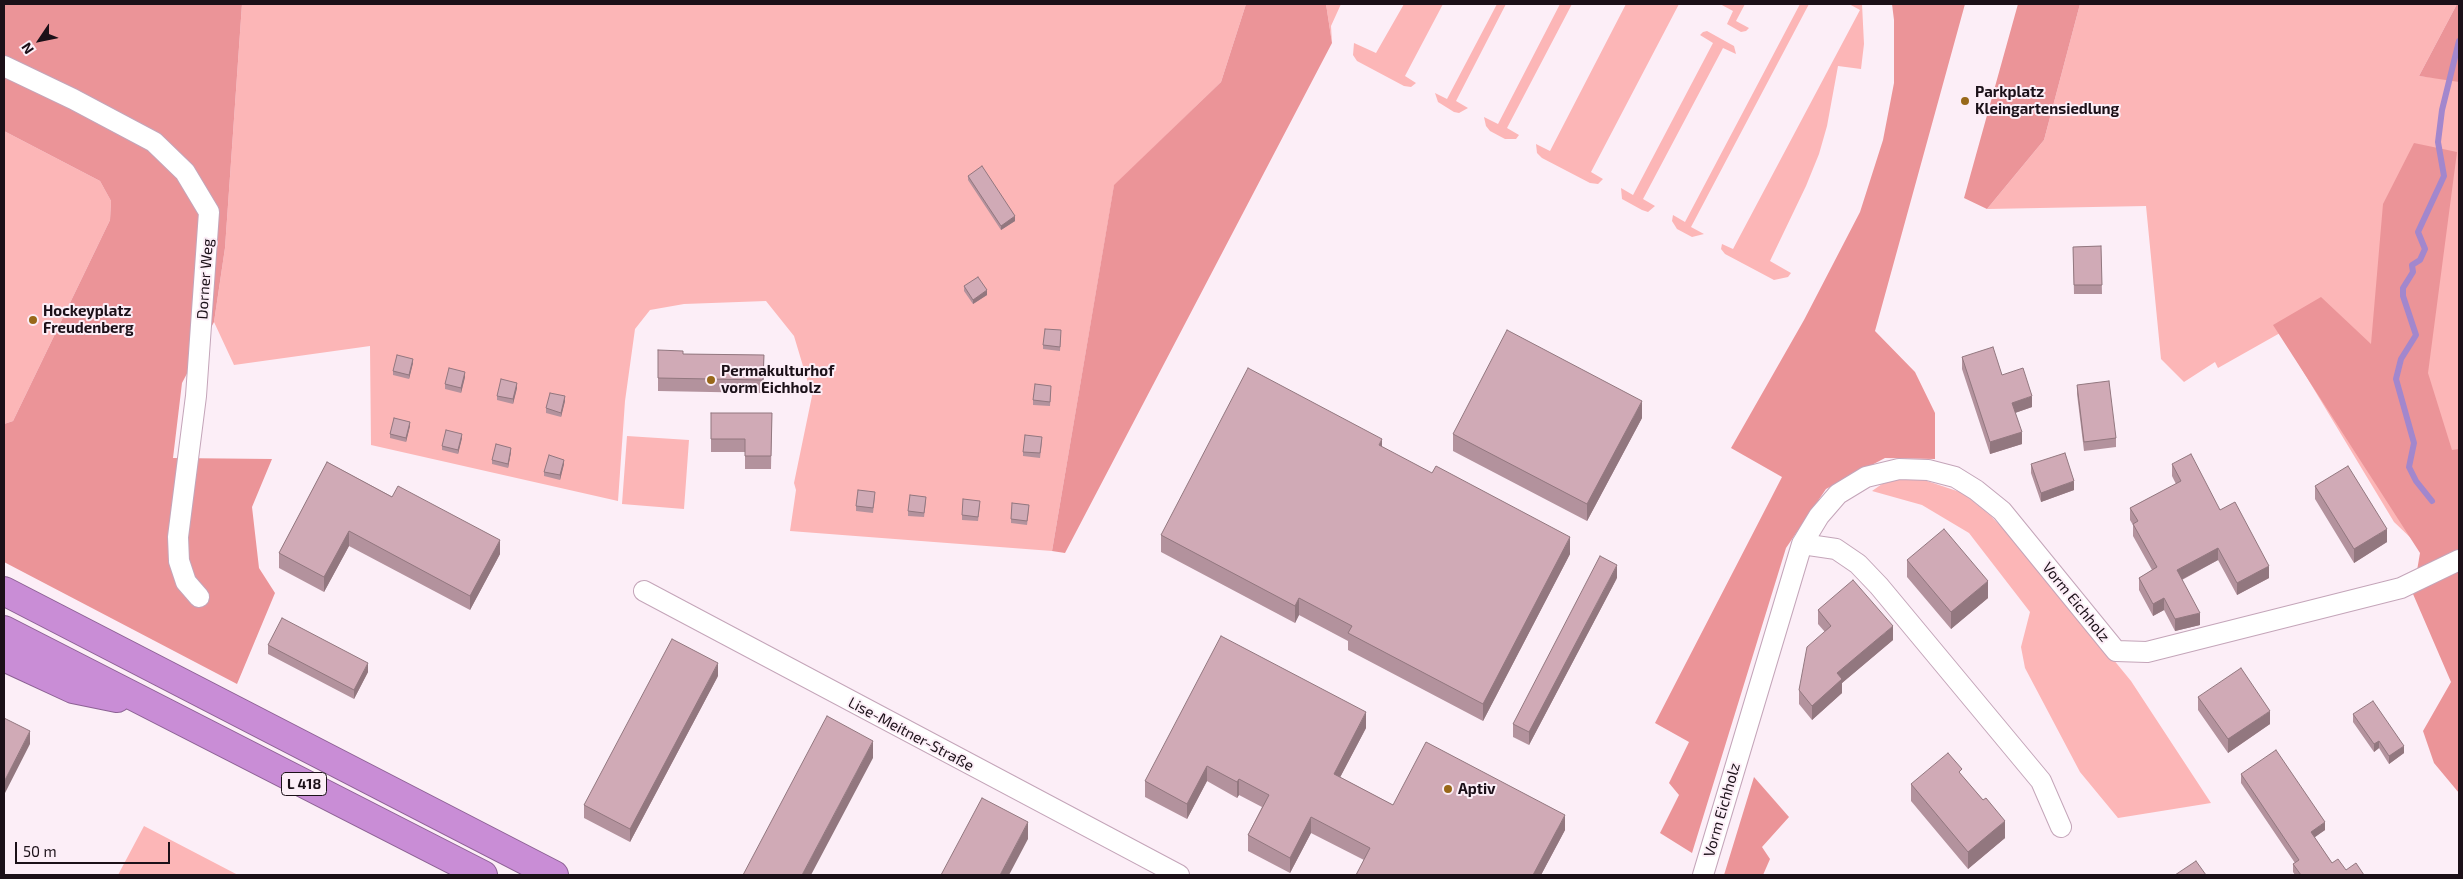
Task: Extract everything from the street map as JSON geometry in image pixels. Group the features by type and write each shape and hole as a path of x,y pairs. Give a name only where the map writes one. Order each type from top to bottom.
{"highway":[{"path":"4,576 49,614"},
{"name":"L 418","path":"4,591 554,875"},
{"name":"L 418","path":"4,630 483,875"},
{"path":"4,657 74,689 151,706"}],"street":[{"name":"Dorner Weg","path":"4,66 73,99 154,142 185,172 209,212 196,396 178,537 179,561 186,582 199,597"},
{"name":"Vorm Eichholz","path":"1703,875 1802,544 1819,516 1838,494 1866,477 1899,469 1928,470 1955,477 1976,490 2002,511 2116,651 2147,652 2401,588 2459,560"},
{"path":"1802,544 1836,549 1858,564 1880,586 2041,781 2061,827"},
{"name":"Lise-Meitner-Straße","path":"644,591 1179,875"}],"shaded area":[{"path":"4,4 242,4 225,248 214,322 182,383 173,458 272,459 252,507 259,568 275,593 237,684 4,562 4,424 13,421 110,220 111,201 100,181 4,131"},
{"path":"242,4 1246,4 1221,82 1114,186 1052,551 790,531 796,490 794,483 812,396 794,336 766,301 684,304 650,310 635,329 625,401 618,501 371,445 370,346 234,365 214,322 225,248"},
{"path":"1246,4 1326,4 1332,43 1065,553 1052,551 1114,185 1221,82"},
{"path":"1326,4 1341,4 1331,26 1332,43"},
{"path":"1404,4 1443,4 1405,76 1416,83 1411,87 1404,86 1357,61 1353,55 1354,43 1376,53"},
{"path":"1497,4 1506,4 1456,101 1468,108 1459,113 1454,112 1438,102 1435,93 1447,99"},
{"path":"1560,4 1572,4 1507,128 1519,135 1516,139 1505,139 1490,131 1486,126 1484,117 1498,124"},
{"path":"1626,4 1679,4 1591,172 1603,179 1598,184 1590,183 1542,158 1537,153 1536,144 1550,151"},
{"path":"1720,4 1745,4 1736,21 1749,28 1741,32 1727,24 1733,11"},
{"path":"1800,4 1809,4 1691,227 1704,234 1692,237 1677,229 1672,221 1673,215 1685,222"},
{"path":"1849,4 1862,4 1864,44 1861,69 1838,66 1827,126 1819,154 1806,186 1770,261 1791,273 1788,277 1774,280 1725,254 1721,249 1722,244 1733,249 1860,10"},
{"path":"1892,4 1965,4 1875,331 1915,372 1935,413 1935,459 1885,458 1826,489 1786,548 1692,853 1660,833 1679,795 1669,783 1689,742 1655,723 1782,477 1731,448 1804,320 1860,212 1883,140 1894,83 1894,20"},
{"path":"2018,4 2080,4 2044,140 1987,209 1964,198"},
{"path":"2080,4 2457,4 2419,76 2437,78 2459,32 2459,541 2414,541 2394,522 2280,333 2218,368 2215,362 2184,382 2161,359 2146,206 1987,209 2044,140"},
{"path":"2457,4 2459,4 2459,82 2419,76"},
{"path":"1707,31 1734,46 1736,54 1723,48 1643,199 1655,206 1648,212 1642,210 1622,199 1621,188 1633,195 1713,43 1700,35"},
{"name":"Hockeyplatz Freudenberg","path":"4,131 100,181 111,201 110,220 13,421 4,424"},
{"path":"2414,143 2457,152 2428,373 2452,450 2459,449 2459,793 2434,763 2423,731 2451,682 2413,594 2420,553 2273,325 2321,297 2371,344 2383,204"},
{"path":"627,436 689,440 684,509 622,504"},
{"path":"1900,479 1924,480 1963,493 1991,516 2026,553 2131,681 2211,803 2118,818 2080,772 2025,668 2021,647 2030,612 1969,533 1922,505 1872,491 1882,484"},
{"path":"1754,777 1789,817 1762,847 1770,859 1763,875 1724,875"},
{"path":"144,826 238,875 118,875"}],"building":[{"path":"982,166 1015,216 1001,226 968,176"},
{"path":"2101,246 2102,285 2074,285 2073,247"},
{"path":"978,277 987,290 973,300 964,286"},
{"path":"1045,329 1061,330 1060,347 1043,345"},
{"path":"1507,330 1642,401 1587,504 1453,434"},
{"path":"1993,347 2002,375 2023,368 2032,396 2012,403 2022,432 1990,442 1962,357"},
{"path":"658,350 683,351 683,354 764,355 763,380 658,378"},
{"path":"397,355 413,359 409,375 393,371"},
{"path":"449,368 465,372 461,388 445,384"},
{"path":"1248,368 1382,439 1379,445 1432,473 1436,466 1570,537 1483,704 1348,633 1352,626 1299,598 1295,606 1161,535"},
{"path":"501,379 517,383 513,399 497,396"},
{"path":"2109,381 2116,438 2084,442 2077,385"},
{"path":"1035,384 1051,386 1050,402 1033,400"},
{"path":"550,393 565,396 561,413 546,408"},
{"path":"711,413 772,413 771,456 745,456 745,439 711,439"},
{"path":"394,418 410,422 406,438 390,434"},
{"path":"446,430 462,434 458,450 442,446"},
{"path":"1025,435 1042,437 1040,453 1023,452"},
{"path":"496,444 511,448 508,464 492,460"},
{"path":"2065,453 2074,481 2041,493 2031,464"},
{"path":"2191,454 2220,510 2235,502 2269,566 2237,583 2218,548 2177,570 2200,613 2175,619 2164,598 2153,604 2139,578 2157,567 2133,524 2138,521 2130,508 2181,481 2172,464"},
{"path":"549,455 564,460 560,475 544,472"},
{"path":"327,462 392,497 398,486 500,540 470,596 349,531 324,577 279,553"},
{"path":"2348,466 2387,529 2354,549 2315,486"},
{"path":"858,490 875,492 873,508 856,506"},
{"path":"910,495 926,497 924,513 908,511"},
{"path":"963,499 980,501 978,517 962,515"},
{"path":"1012,503 1029,505 1027,521 1011,519"},
{"path":"1944,529 1988,581 1951,612 1907,560"},
{"path":"1600,556 1617,565 1529,732 1513,724"},
{"path":"1853,580 1893,626 1837,673 1842,679 1812,706 1799,690 1807,647 1831,626 1818,610"},
{"path":"282,618 368,663 354,690 268,645"},
{"path":"1221,636 1366,712 1334,774 1393,805 1426,742 1565,815 1533,875 1356,875 1370,848 1311,817 1290,858 1248,835 1269,795 1239,779 1237,782 1207,766 1187,804 1145,781"},
{"path":"672,639 718,663 630,829 584,805"},
{"path":"2241,668 2270,711 2228,739 2198,697"},
{"path":"2373,701 2404,746 2389,756 2379,741 2374,744 2353,714"},
{"path":"827,716 873,741 802,875 743,875"},
{"path":"4,718 30,731 4,782"},
{"path":"2276,750 2325,822 2311,832 2332,863 2338,859 2346,870 2356,863 2364,875 2301,875 2293,864 2299,860 2241,774"},
{"path":"1948,753 1962,769 1959,772 1983,800 1986,798 2005,821 1968,852 1911,784"},
{"path":"982,798 1028,822 1000,875 941,875"},
{"path":"2196,861 2206,875 2175,875"}],"waterway":[{"path":"2432,501 2416,481 2409,467 2414,443 2396,379 2401,359 2416,335 2403,296 2403,288 2413,272 2412,265 2420,260 2425,249 2418,232 2444,176 2438,142 2442,110 2459,41"}],"place":[{"name":"Parkplatz Kleingartensiedlung","path":"1965,101"},
{"name":"Hockeyplatz Freudenberg","path":"33,320"},
{"name":"Permakulturhof vorm Eichholz","path":"711,380"},
{"name":"Aptiv","path":"1448,789"}]}
